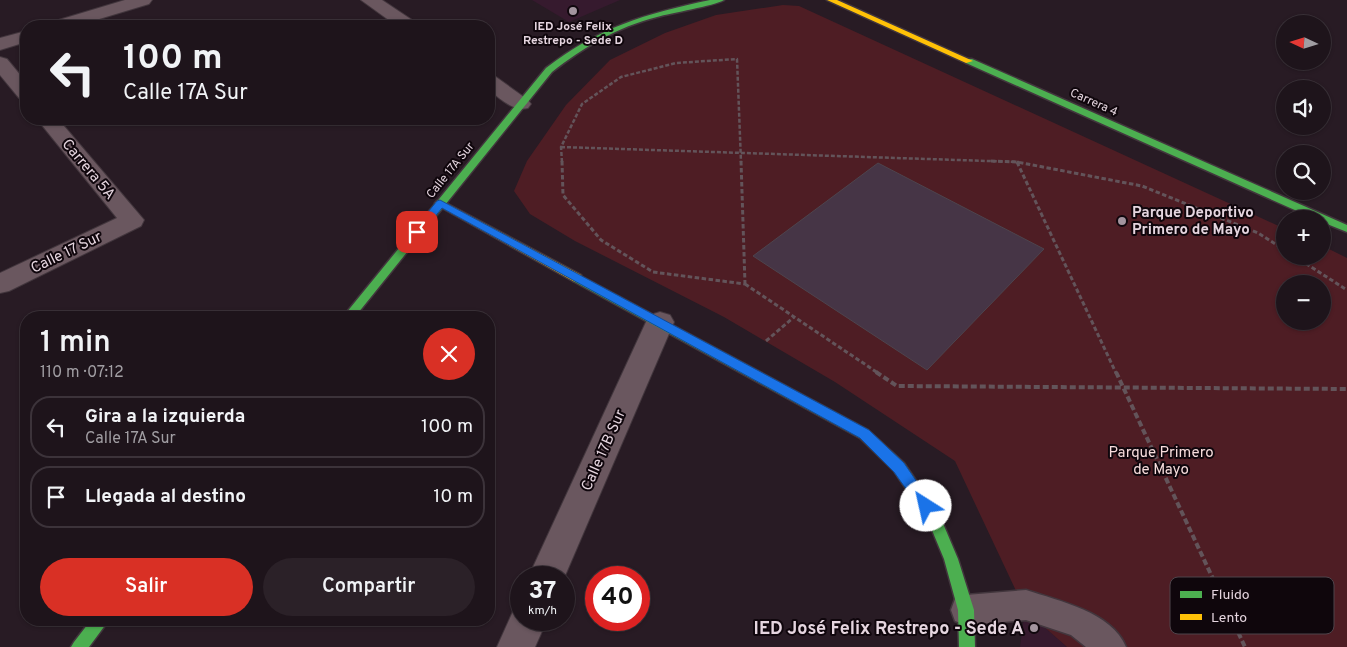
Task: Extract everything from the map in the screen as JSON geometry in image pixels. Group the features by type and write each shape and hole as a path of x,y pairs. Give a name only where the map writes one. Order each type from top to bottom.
{"street":[{"path":"78,20 143,0"},
{"path":"370,0 400,20"},
{"name":"Calle 17A Sur","path":"353,311 555,64 574,48 590,38 631,20 720,0"},
{"name":"Carrera 4","path":"831,0 1347,229"},
{"path":"0,44 20,38"},
{"path":"0,63 20,87"},
{"path":"495,85 521,104"},
{"name":"Carrera 5A","path":"52,125 132,220"},
{"path":"440,203 864,434 899,467 934,518 951,559 966,610 967,647"},
{"name":"Calle 17 Sur","path":"0,284 132,220"},
{"name":"Calle 17B Sur","path":"551,566 660,322"},
{"path":"79,647 96,626"},
{"path":"516,647 523,631"}],"lane":[{"path":"966,610 1026,605 1080,623 1111,647"}],"path":[{"path":"745,284 737,59 676,63 621,77 582,104 560,147 563,195 601,240 653,272 745,284 897,386 1347,389"},
{"path":"560,147 1017,162 1142,186 1258,233 1276,244"},
{"path":"1017,162 1212,577"},
{"path":"1308,265 1347,290"},
{"path":"1239,634 1245,647"}],"shaded area":[{"name":"IED José Felix Restrepo - Sede D","path":"532,0 620,0 569,22"},
{"name":"IED José Felix Restrepo - Sede A","path":"1025,610 1067,647 1020,647"}],"green space":[{"name":"Parque Primero de Mayo","path":"783,5 799,6 1276,225 1276,265 1331,265 1331,250 1347,258 1347,647 1067,647 1025,610 955,461 835,382 724,317 575,241 530,214 514,191 527,161 566,105 610,60 665,33 716,15"}],"building":[{"path":"878,163 1044,249 927,370 753,256"}],"traffic: fast":[{"path":"353,311 549,70 569,54 609,31 651,16 720,0"},
{"path":"969,61 1347,229"},
{"path":"577,278 864,434 899,467 934,519 951,559 966,610 967,647"},
{"path":"79,647 96,626"}],"traffic: slow":[{"path":"831,0 969,61"},
{"path":"440,203 577,278"}],"place":[{"name":"IED José Felix Restrepo - Sede D","path":"573,11"},
{"name":"Parque Deportivo Primero de Mayo","path":"1122,221"},
{"name":"IED José Felix Restrepo - Sede A","path":"1034,628"}],"route":[{"path":"417,232 440,203 864,434 899,467 926,506"}]}
